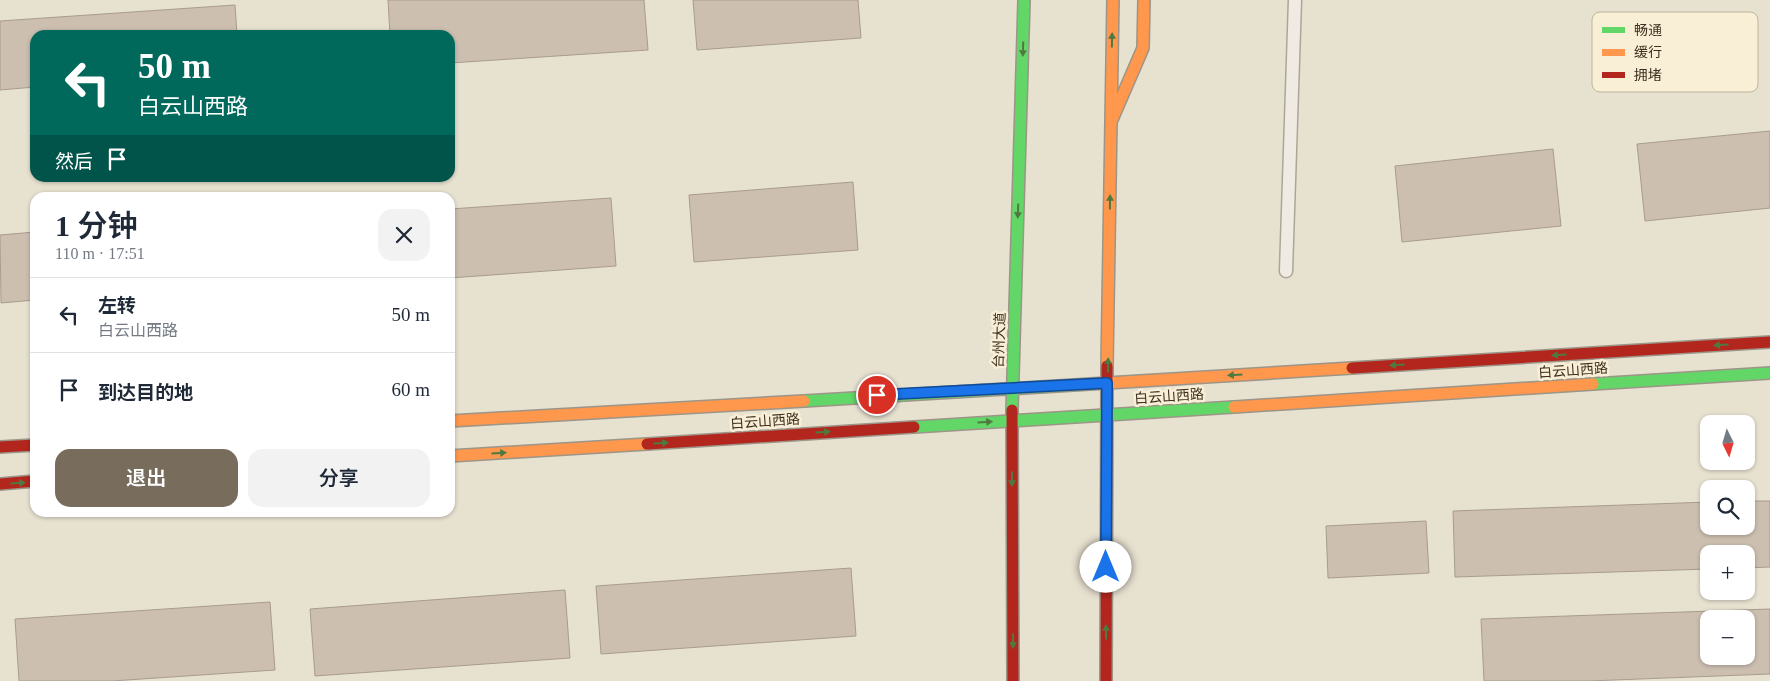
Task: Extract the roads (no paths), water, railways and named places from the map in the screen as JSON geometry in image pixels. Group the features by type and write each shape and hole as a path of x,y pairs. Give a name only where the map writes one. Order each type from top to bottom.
{"main road":[{"name":"台州大道","path":"1013,681 1012,421 1024,0"},
{"path":"1106,681 1106,415 1113,0"},
{"path":"1111,122 1143,48 1144,0"},
{"name":"白云山西路","path":"455,420 1107,383 1770,342"},
{"name":"白云山西路","path":"455,456 1770,373"},
{"path":"0,447 30,445"},
{"path":"0,484 30,482"}],"lane":[{"path":"1286,271 1295,0"}]}
